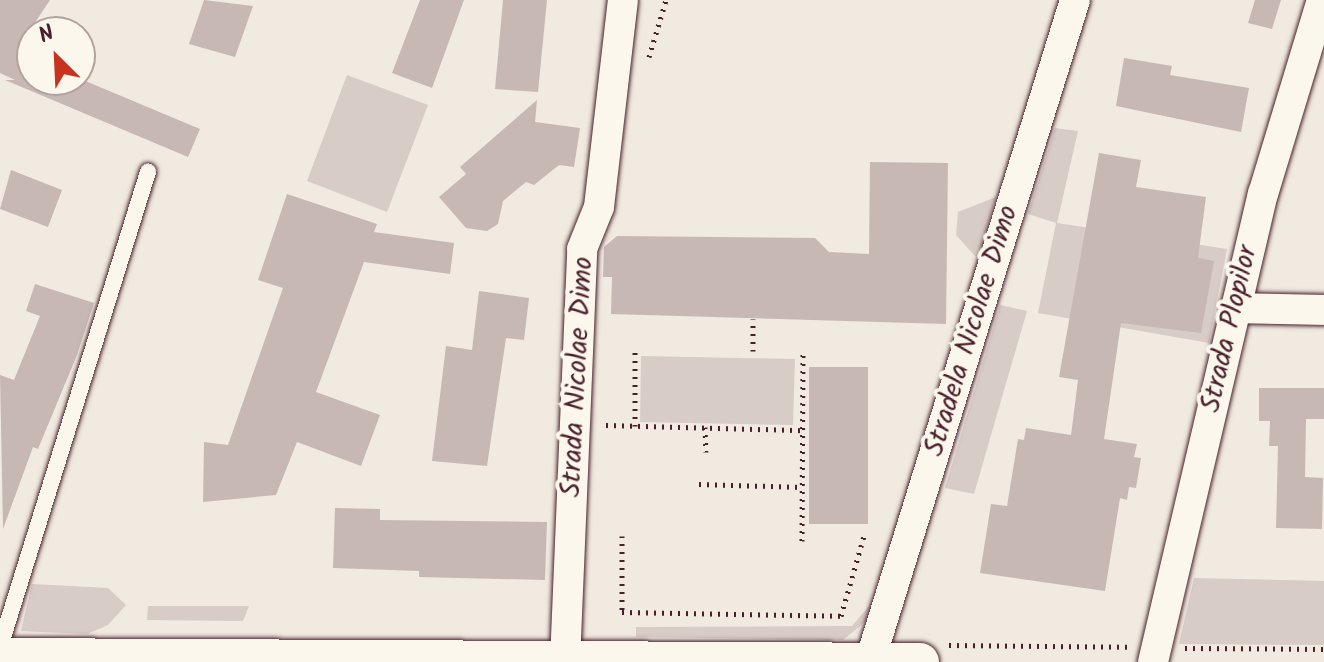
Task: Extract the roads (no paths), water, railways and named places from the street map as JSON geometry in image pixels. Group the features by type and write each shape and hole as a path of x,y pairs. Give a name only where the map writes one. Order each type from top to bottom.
{"street":[{"name":"Strada Nicolae Dimo","path":"565,662 582,249 599,207 623,0"},
{"name":"Stradela Nicolae Dimo","path":"870,662 1075,0"},
{"name":"Strada Plopilor","path":"1153,662 1235,308 1299,63 1321,10"},
{"path":"1235,308 1324,310"},
{"path":"0,657 920,662"}],"lane":[{"path":"0,647 148,171"}]}
